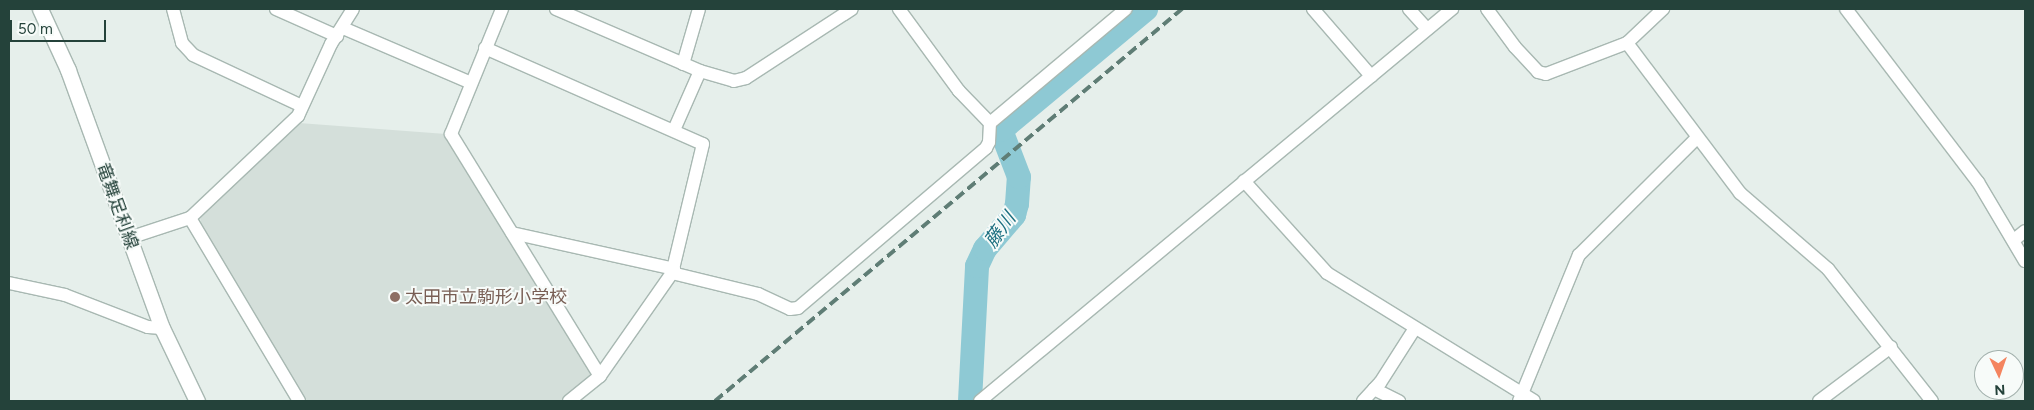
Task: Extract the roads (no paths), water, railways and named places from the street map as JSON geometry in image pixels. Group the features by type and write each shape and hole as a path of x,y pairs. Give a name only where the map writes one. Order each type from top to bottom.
{"main road":[{"name":"竜舞足利線","path":"40,9 68,70 162,328 197,401"}],"street":[{"path":"173,9 182,44 193,55 302,106"},
{"path":"129,238 190,218 298,116 353,9"},
{"path":"502,9 469,82 450,134 600,376"},
{"path":"556,9 700,71 720,79 734,81 746,78 852,9"},
{"path":"683,64 699,9"},
{"path":"899,9 959,91 990,123"},
{"path":"512,233 673,271 758,294 790,310 798,308 986,148 989,142 990,123 1126,9"},
{"path":"1313,9 1371,76"},
{"path":"1409,9 1427,29"},
{"path":"980,401 1452,9"},
{"path":"1487,9 1515,47 1538,72 1546,74 1627,43 1664,9"},
{"path":"281,10 469,82"},
{"path":"1849,10 1978,182 2014,240 2025,262"},
{"path":"1627,43 1740,193 1828,270 1932,401"},
{"path":"485,48 704,144 673,271 600,376 569,401"},
{"path":"674,130 700,71"},
{"path":"1520,398 1579,255 1697,138"},
{"path":"1244,181 1327,273 1520,398 1534,401"},
{"path":"190,218 299,401"},
{"path":"2014,240 2025,231"},
{"path":"9,283 65,295 148,328 162,328"},
{"path":"1363,401 1374,389 1414,328"},
{"path":"1819,401 1891,347"},
{"path":"1374,389 1399,401"}],"waterway":[{"name":"藤川","path":"970,401 977,266 985,249 1014,215 1017,204 1019,177 1001,130 1146,9"}],"railway":[{"path":"715,401 1182,9"}],"place":[{"name":"太田市立駒形小学校","path":"395,297"}]}
